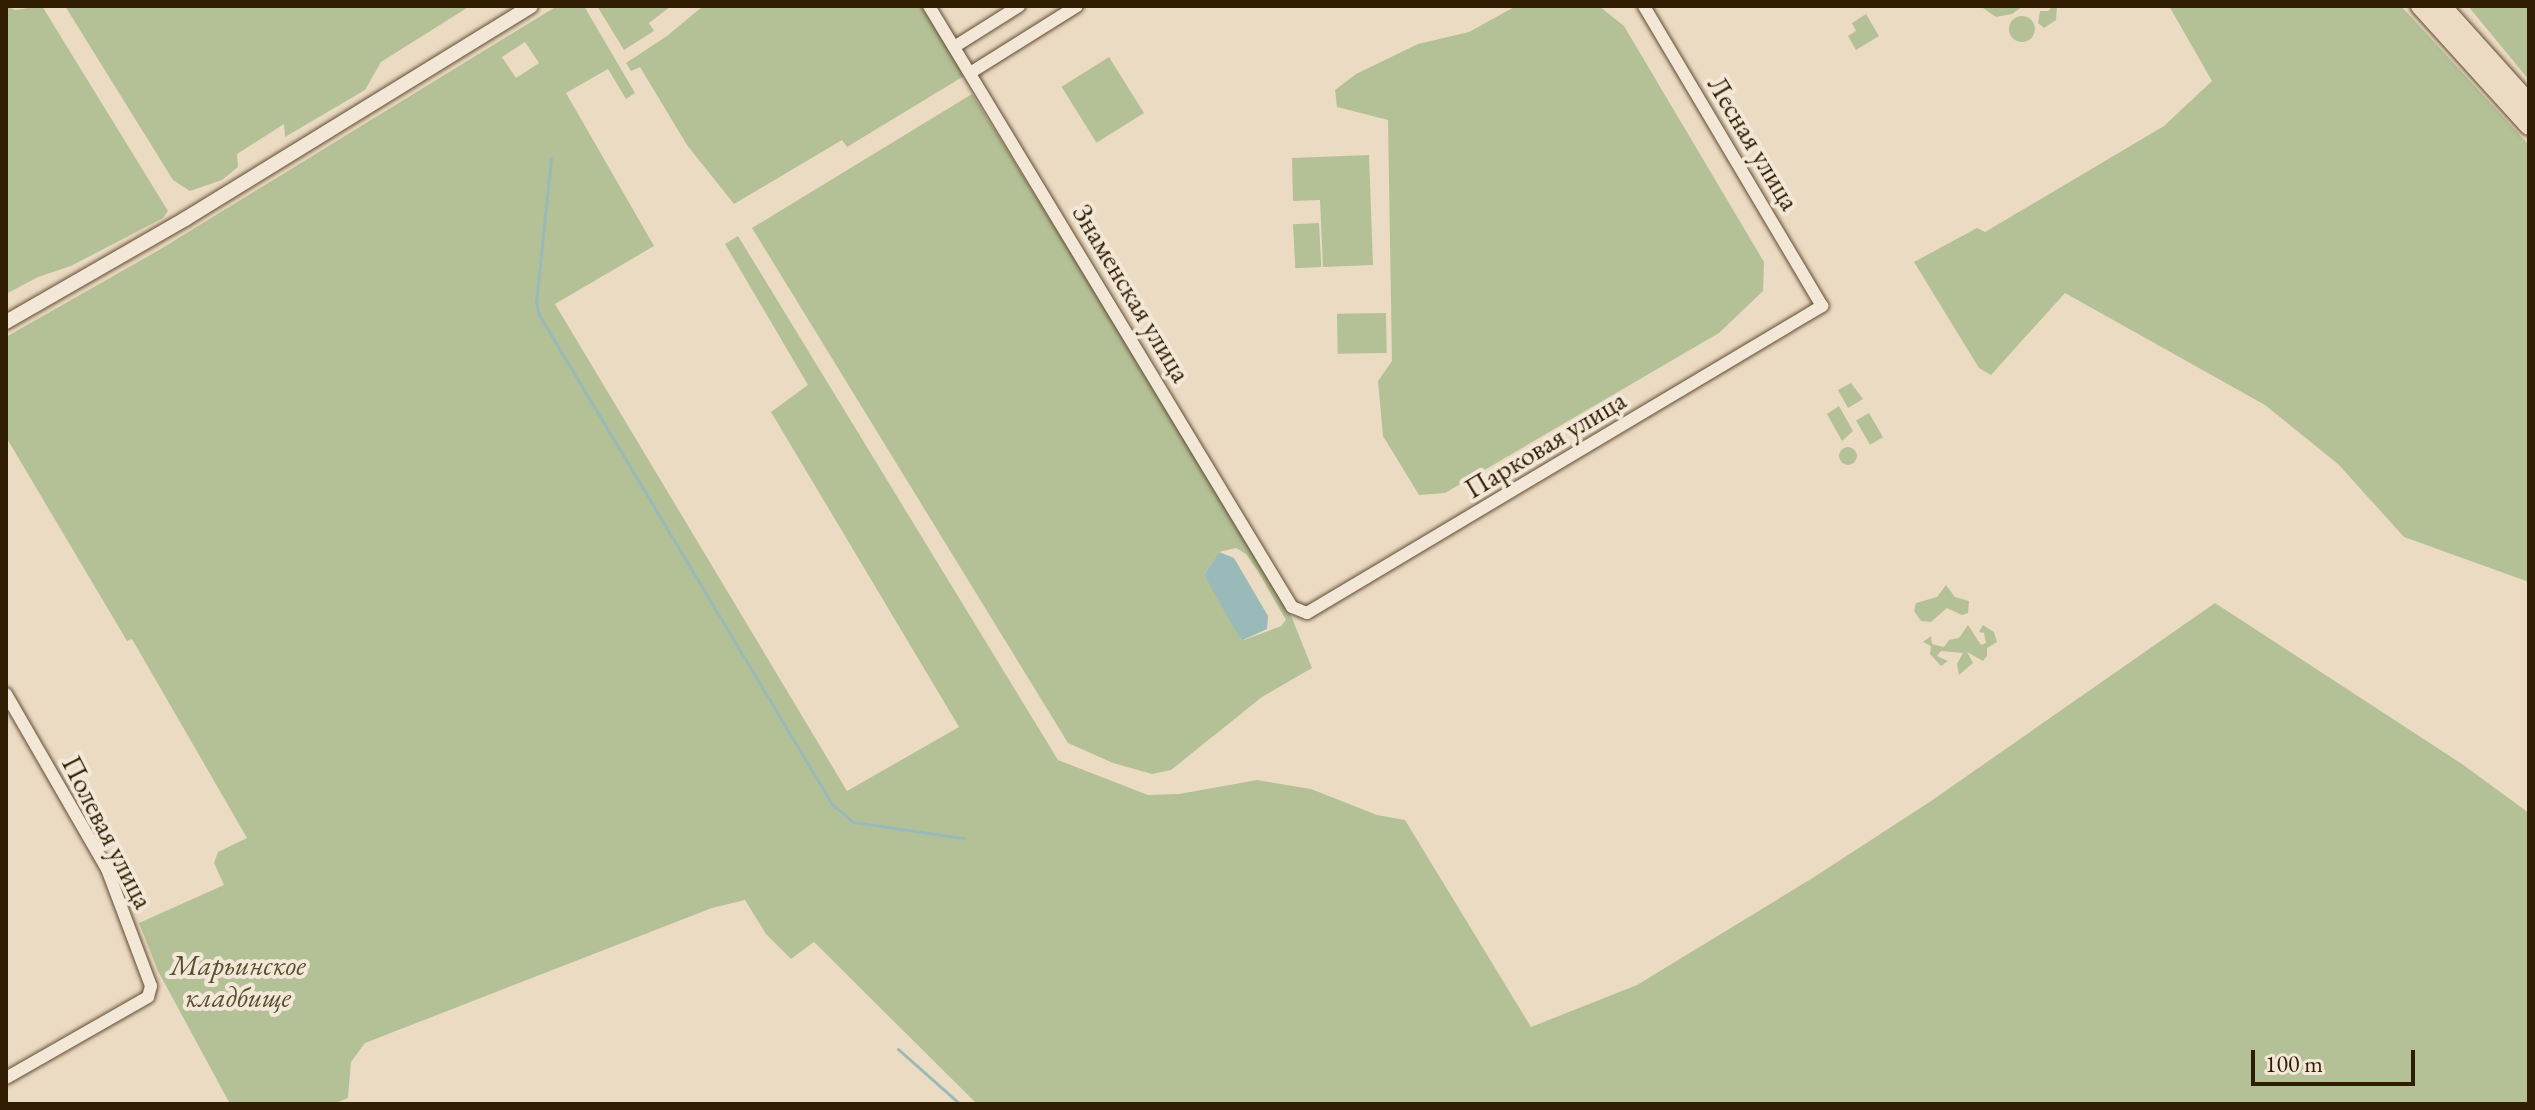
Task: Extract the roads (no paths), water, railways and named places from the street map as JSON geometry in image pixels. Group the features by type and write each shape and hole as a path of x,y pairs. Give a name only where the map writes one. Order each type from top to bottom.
{"main road":[{"path":"2420,6 2529,126"},
{"path":"2442,6 2529,103"}],"street":[{"path":"6,322 185,219 531,6"},
{"name":"Знаменская улица","path":"929,6 1292,607"},
{"path":"954,47 1019,6"},
{"path":"970,73 1077,6"},
{"name":"Лесная улица","path":"1644,6 1822,306"},
{"name":"Парковая улица","path":"1292,607 1302,613 1313,612 1822,306"},
{"name":"Полевая улица","path":"6,694 107,869 150,978 148,997 6,1078"}],"water":[{"path":"1219,552 1234,558 1268,616 1267,629 1243,640 1204,575"}],"waterway":[{"path":"551,158 536,302 539,315 832,804 853,822 963,838"},
{"path":"898,1049 960,1104"}],"park label":[{"name":"Марьинское кладбище","path":"238,981"}]}
